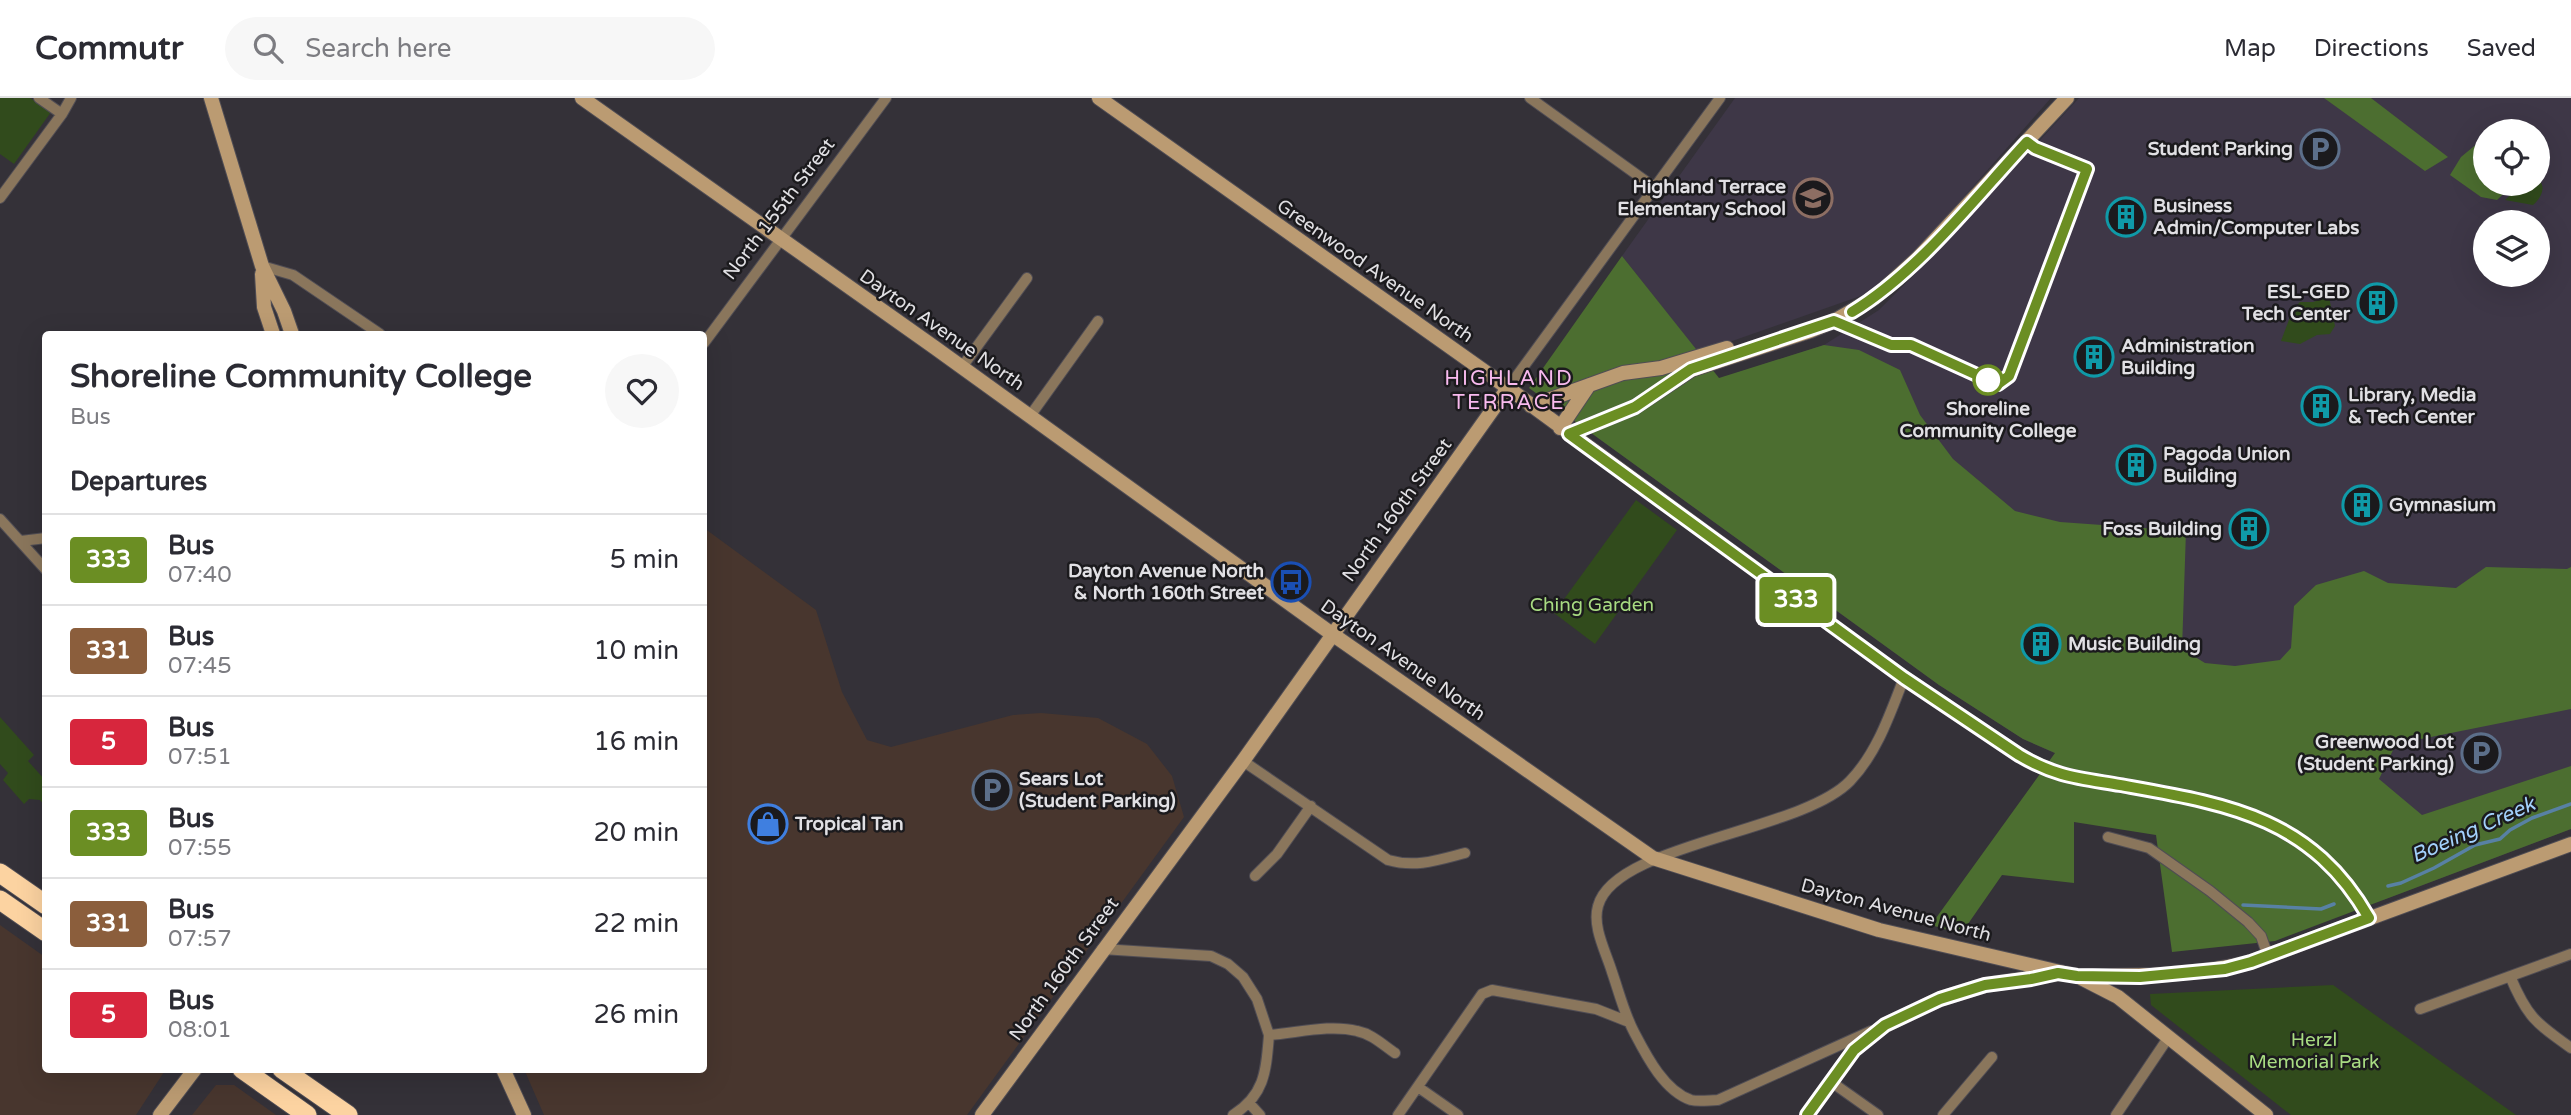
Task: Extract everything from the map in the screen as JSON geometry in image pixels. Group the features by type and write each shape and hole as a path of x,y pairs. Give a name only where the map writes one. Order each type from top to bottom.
{"highway":[{"path":"0,873 42,902"},
{"path":"0,900 42,929"},
{"path":"248,1073 307,1115"},
{"path":"288,1073 348,1115"}],"street":[{"path":"39,98 62,114"},
{"path":"0,198 71,98"},
{"path":"211,98 262,266 291,331"},
{"name":"Dayton Avenue North","path":"582,98 1332,634 1653,858 1879,930 2077,976 2122,1000 2266,1115"},
{"name":"North 155th Street","path":"707,339 886,98"},
{"name":"Greenwood Avenue North","path":"1099,98 1508,388 1904,678 2038,766 2073,778 2199,799 2267,821 2302,841 2332,866 2357,897 2369,918"},
{"path":"1530,98 1654,187"},
{"name":"North 160th Street","path":"982,1115 1243,761 1508,388 1720,98"},
{"path":"1565,431 1635,407 1691,369 1810,331 1843,317 1874,299 1954,221 2067,98"},
{"path":"262,266 264,307 271,331"},
{"path":"262,266 293,275 376,331"},
{"path":"962,367 1027,278"},
{"path":"1030,416 1098,321"},
{"path":"1531,406 1623,373 1661,368 1768,336 1810,331"},
{"path":"1565,431 1589,385"},
{"path":"0,519 42,566"},
{"path":"20,541 42,538"},
{"path":"1904,678 1884,729 1849,782 1790,815 1653,858 1619,879 1606,891 1598,904 1596,922 1629,1022 1654,1069 1672,1087 1691,1100 1718,1100 1940,999 1985,985 2058,973"},
{"path":"1243,761 1388,860 1406,865 1422,864 1465,853"},
{"path":"1255,876 1277,853 1311,806"},
{"path":"2108,837 2149,848 2210,891 2261,936 2268,956"},
{"path":"2077,976 2132,977 2225,969 2268,956 2571,844"},
{"path":"1102,949 1211,956 1228,964 1242,977 1257,999 1269,1035 1267,1066 1260,1087 1250,1104 1233,1115"},
{"path":"2420,1009 2571,954"},
{"path":"1994,957 2001,964 1998,983"},
{"path":"2510,976 2522,1004 2538,1024 2571,1048"},
{"path":"2122,1000 2122,987 2132,977"},
{"path":"1398,1115 1482,993 1493,990 1597,1009 1629,1022"},
{"path":"1807,1115 1854,1050 1885,1025"},
{"path":"1269,1035 1343,1029 1359,1031 1372,1036 1395,1053"},
{"path":"2116,1115 2168,1038"},
{"path":"1943,1115 1992,1057"},
{"path":"160,1115 192,1073"},
{"path":"505,1073 524,1115"},
{"path":"1830,1081 1878,1115"},
{"path":"1418,1087 1458,1115"},
{"path":"1250,1104 1260,1115"}],"shaded area":[{"name":"Highland Terrace Elementary School","path":"1735,98 2051,98 1924,242 1869,293 1698,353 1622,256"},
{"name":"Shoreline Community College","path":"2079,98 2571,98 2571,829 2383,900 2023,739 1939,685 1598,438 1643,418 1677,392 1824,345 1879,310"},
{"path":"707,530 816,610 842,692 867,740 891,747 1013,715 1041,713 1098,718 1147,744 1172,776 1184,817 967,1115 544,1115 526,1073 707,1073"},
{"path":"0,925 42,955 42,1073 163,1073 136,1115 0,1115"},
{"path":"216,1085 234,1085 276,1115 192,1115"}],"green space":[{"path":"0,98 30,98 51,112 14,164 0,154"},
{"path":"2324,98 2371,98 2448,157 2425,171"},
{"path":"2473,147 2473,191 2450,175 2461,157"},
{"path":"2480,196 2501,196 2497,200"},
{"path":"2509,196 2540,196 2533,205 2505,200"},
{"path":"1622,256 1719,378 1824,345 1859,350 1900,370 1920,415 1953,459 2015,511 2060,522 2186,531 2182,649 2205,663 2235,666 2280,660 2291,648 2294,606 2316,585 2364,571 2388,583 2456,588 2486,567 2571,567 2571,709 2396,744 2379,779 2422,815 2571,766 2571,829 2275,941 2172,952 2156,835 2074,822 2074,883 2002,875 1961,934 1931,925 2055,753 2023,739 1939,685 1529,388"},
{"path":"2329,297 2335,326 2330,334 2317,335 2300,344 2281,341 2293,309 2300,302 2313,302"},
{"name":"Ching Garden","path":"1636,500 1677,530 1595,644 1554,613"},
{"path":"0,717 34,755 28,761 42,777 42,802 29,799 24,804 3,780 8,773 0,764"},
{"name":"Herzl Memorial Park","path":"2333,985 2516,1115 2291,1115 2151,1005 2150,994"}],"waterway":[{"name":"Boeing Creek","path":"2388,886 2434,868 2475,845 2500,839 2532,818 2571,804"},
{"name":"Boeing Creek","path":"2243,905 2321,909 2334,904"}],"bus line":[{"name":"333","path":"1807,1115 1854,1050 1885,1025 1940,999 1985,985 2058,973 2140,977 2225,969 2369,918 2357,897 2332,866 2302,841 2267,821 2199,799 2073,778 2038,766 2019,755 1904,678 1569,434 1635,407 1691,369 1834,321 1891,345 1911,345 1988,380 2003,383 2009,376 2087,169 2035,148 2027,142 1918,258 1874,299 1852,312"}],"place":[{"name":"Student Parking","path":"2320,149"},
{"name":"Highland Terrace Elementary School","path":"1813,198"},
{"name":"Business Admin/Computer Labs","path":"2126,217"},
{"name":"ESL-GED Tech Center","path":"2377,303"},
{"name":"Administration Building","path":"2094,357"},
{"name":"Shoreline Community College","path":"1988,380"},
{"name":"Library, Media & Tech Center","path":"2321,406"},
{"name":"Pagoda Union Building","path":"2136,465"},
{"name":"Gymnasium","path":"2362,505"},
{"name":"Foss Building","path":"2249,529"},
{"name":"Dayton Avenue North & North 160th Street","path":"1291,582"},
{"name":"Music Building","path":"2041,644"},
{"name":"Greenwood Lot (Student Parking)","path":"2481,753"},
{"name":"Sears Lot (Student Parking)","path":"992,790"},
{"name":"Tropical Tan","path":"768,824"}],"district":[{"name":"HIGHLAND TERRACE","path":"1509,390"}]}
